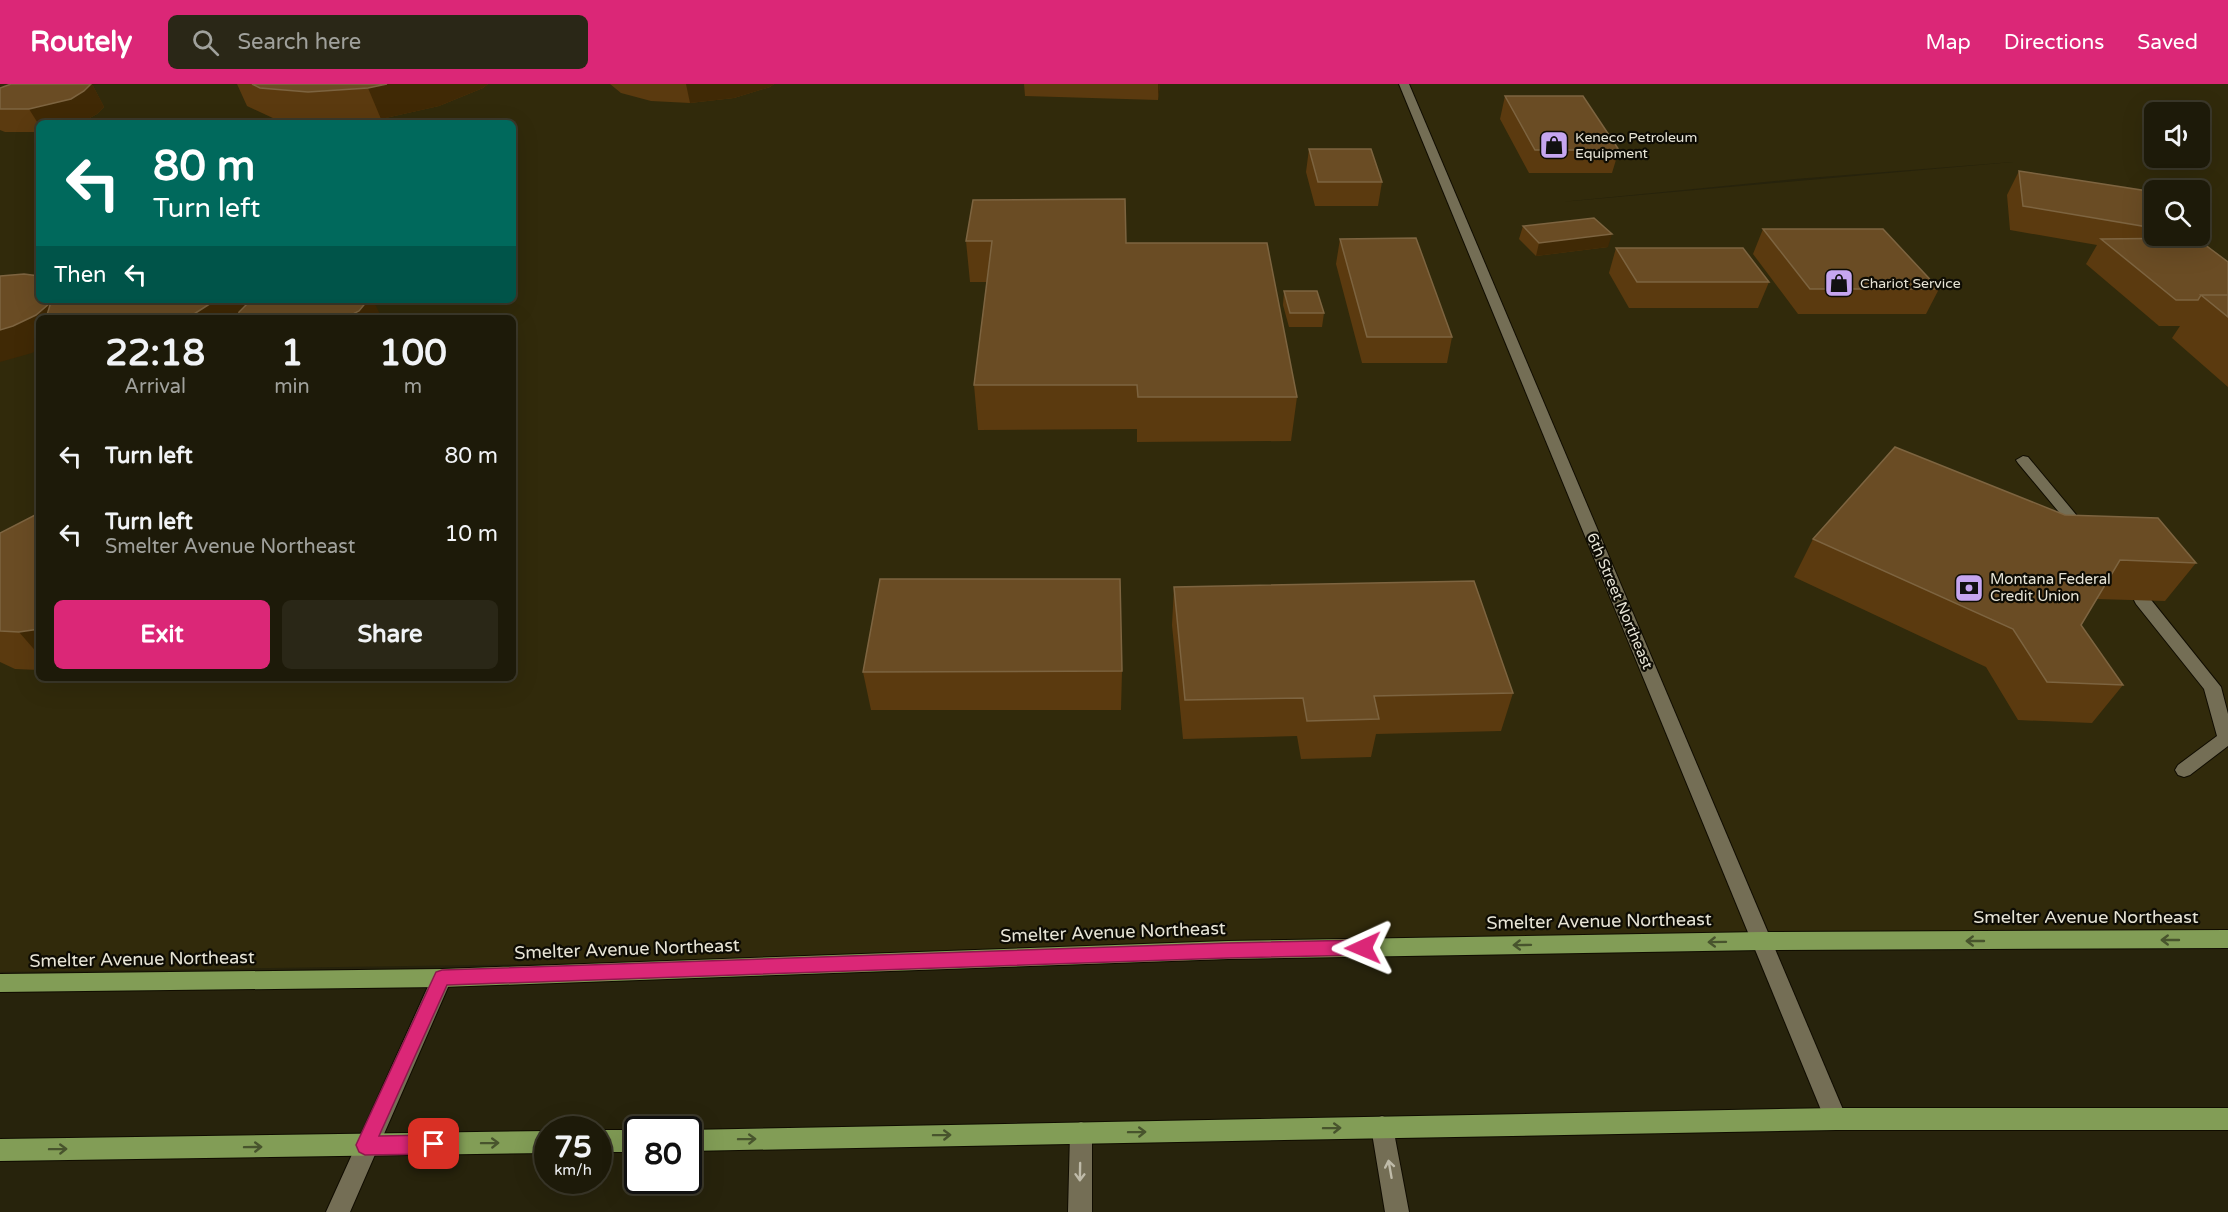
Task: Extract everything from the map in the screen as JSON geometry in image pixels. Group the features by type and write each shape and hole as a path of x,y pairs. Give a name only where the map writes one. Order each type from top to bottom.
{"highway":[{"name":"Smelter Avenue Northeast","path":"0,983 442,978 1228,950 1762,941 2228,939"},
{"path":"702,1140 1836,1119 2228,1119"},
{"path":"0,1150 534,1142"}],"street":[{"name":"6th Street Northeast","path":"1404,84 1836,1119"},
{"path":"2023,460 2096,547"},
{"path":"2142,600 2212,687 2226,738 2184,770"},
{"path":"338,1212 365,1145 442,978"},
{"path":"1382,1127 1397,1212"},
{"path":"1080,1212 1081,1133"}],"shaded area":[{"path":"0,84 2228,84 2228,939 0,972","holes":["2013,162 1561,202 1795,179"]}],"building":[{"path":"11,84 91,84 71,99 29,109 0,109 0,88"},
{"path":"252,84 387,84 368,88 308,92 260,88"},
{"path":"1505,96 1583,96 1619,150 1535,150"},
{"path":"1309,149 1371,149 1382,182 1318,182"},
{"path":"2019,171 2144,190 2144,226 2023,206"},
{"path":"1125,199 1126,243 1267,243 1297,397 1138,397 1137,385 974,385 992,241 966,241 973,200"},
{"path":"1594,218 1612,234 1539,243 1523,226"},
{"path":"1763,229 1883,229 1939,289 1810,289"},
{"path":"1416,238 1452,337 1367,337 1340,239"},
{"path":"2101,239 2144,239 2144,246 2207,246 2228,262 2228,295 2201,295 2198,300 2176,300"},
{"path":"1616,248 1743,248 1769,282 1637,282"},
{"path":"0,276 36,276 36,303 50,303 36,315 0,330"},
{"path":"1284,291 1317,291 1324,313 1290,313"},
{"path":"2201,295 2228,295 2228,317"},
{"path":"52,303 211,303 191,315 47,315"},
{"path":"248,303 366,303 359,311 351,315 238,315"},
{"path":"1895,447 2065,515 2158,518 2196,563 2120,560 2081,625 2123,685 2047,682 2013,629 1813,539"},
{"path":"36,515 36,629 19,632 0,631 0,533"},
{"path":"880,579 1120,579 1122,671 863,672"},
{"path":"1474,581 1513,693 1374,696 1379,719 1307,721 1303,698 1185,700 1174,587"}],"place":[{"name":"Keneco Petroleum Equipment","path":"1554,145"},
{"name":"Chariot Service","path":"1839,283"},
{"name":"Montana Federal Credit Union","path":"1969,588"}],"route":[{"path":"434,1144 365,1145 442,978 1228,950 1363,948"}]}
